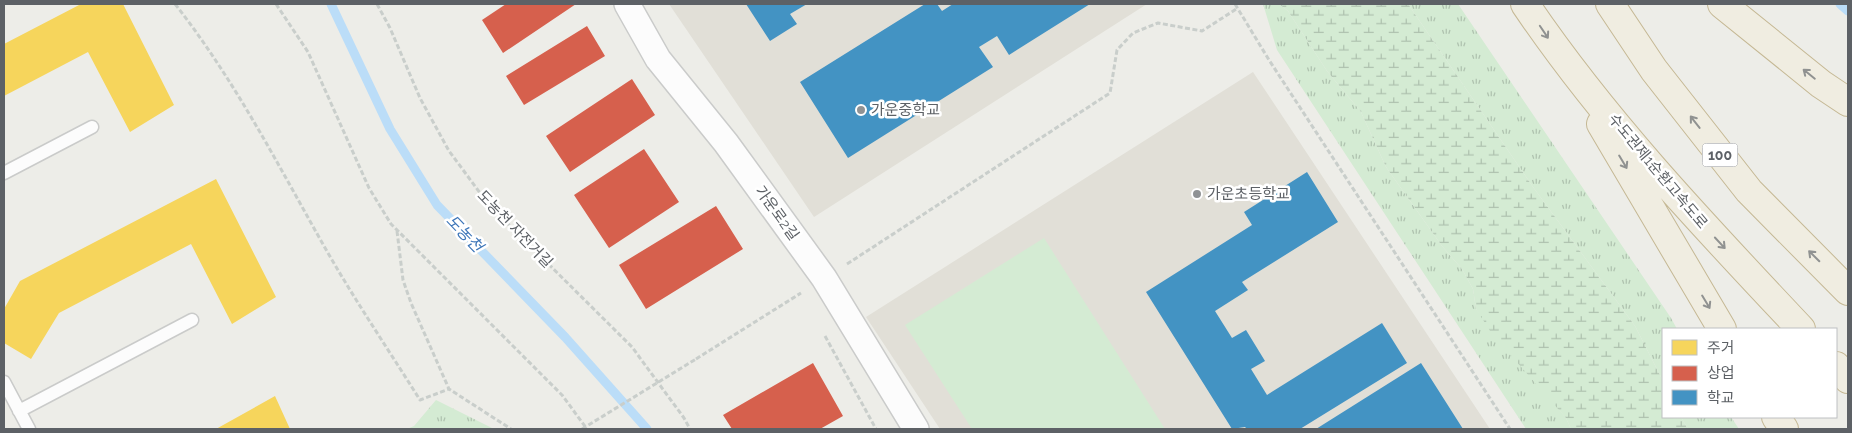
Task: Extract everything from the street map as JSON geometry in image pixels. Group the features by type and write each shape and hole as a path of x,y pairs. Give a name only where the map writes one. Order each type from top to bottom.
{"highway":[{"name":"수도권제1순환고속도로","path":"1525,4 1563,60 1712,235 1800,328"},
{"name":"100","path":"1610,4 1654,70 1749,192 1848,291"},
{"path":"1722,4 1822,84 1848,102"},
{"path":"1563,60 1721,328"},
{"path":"1837,367 1848,379"},
{"path":"1777,418 1784,429"}],"street":[{"name":"가운로2길","path":"627,4 658,59 726,143 824,278 916,429"}],"lane":[{"path":"4,173 92,127"},
{"path":"19,411 192,320"},
{"path":"4,382 30,429"}],"path":[{"path":"176,4 204,40 252,116 325,248 420,400 449,389"},
{"path":"276,4 308,52 369,188 397,230 562,395 587,429"},
{"name":"도농천 자전거길","path":"377,4 390,28 420,98 449,151 488,205 632,348 690,429"},
{"path":"1235,4 1510,429"},
{"path":"845,265 1110,93 1117,50 1133,33 1158,23 1202,31 1238,8"},
{"path":"397,230 408,295 449,389 511,429"},
{"path":"582,429 807,290"}],"shaded area":[{"name":"가운중학교","path":"669,4 1147,4 814,217"},
{"name":"가운초등학교","path":"1253,72 1490,429 940,429 866,317"}],"green space":[{"path":"1263,4 1279,4 1288,11 1327,71 1361,112 1386,167 1442,246 1462,269 1473,289 1476,309 1566,418 1571,429 1526,429 1277,50"},
{"path":"1279,4 1408,4 1533,187 1635,326 1662,379 1662,418 1682,418 1688,429 1571,429 1566,418 1492,334 1476,309 1473,289 1462,269 1442,246 1386,167 1361,112 1327,71 1288,11"},
{"path":"1408,4 1458,4 1671,318 1676,328 1662,328 1662,379 1635,326 1533,187"},
{"path":"1044,238 1165,429 972,429 905,325"},
{"path":"436,400 494,429 407,429 414,426"},
{"path":"1682,418 1732,418 1739,429 1688,429"}],"building: 주거":[{"path":"81,4 123,4 174,105 130,132 88,52 4,96 4,44"},
{"path":"216,179 276,297 232,324 191,244 59,313 31,359 4,343 4,309 20,281"},
{"path":"275,396 290,429 216,429"}],"building: 상업":[{"path":"506,4 576,4 503,53 482,20"},
{"path":"587,26 605,56 524,105 506,76"},
{"path":"632,79 655,115 570,172 546,136"},
{"path":"644,149 679,202 609,248 574,195"},
{"path":"716,206 743,249 646,309 619,265"},
{"path":"813,363 843,416 820,429 732,429 723,415"}],"building: 학교":[{"path":"746,4 807,4 790,14 797,24 770,41"},
{"path":"925,4 937,4 942,11 953,4 1090,4 1009,55 997,36 979,47 993,67 848,158 800,82"},
{"path":"1307,172 1338,222 1242,282 1248,290 1215,311 1232,338 1246,330 1265,361 1251,369 1267,395 1382,323 1407,363 1300,429 1247,429 1245,427 1232,429 1146,292 1252,225 1244,212"},
{"path":"1421,363 1463,429 1316,429"}],"waterway":[{"name":"도농천","path":"331,4 390,129 437,205 565,337 647,429"},
{"path":"1840,4 1848,11"}],"place":[{"name":"가운중학교","path":"861,110"},
{"name":"가운초등학교","path":"1197,194"}]}
